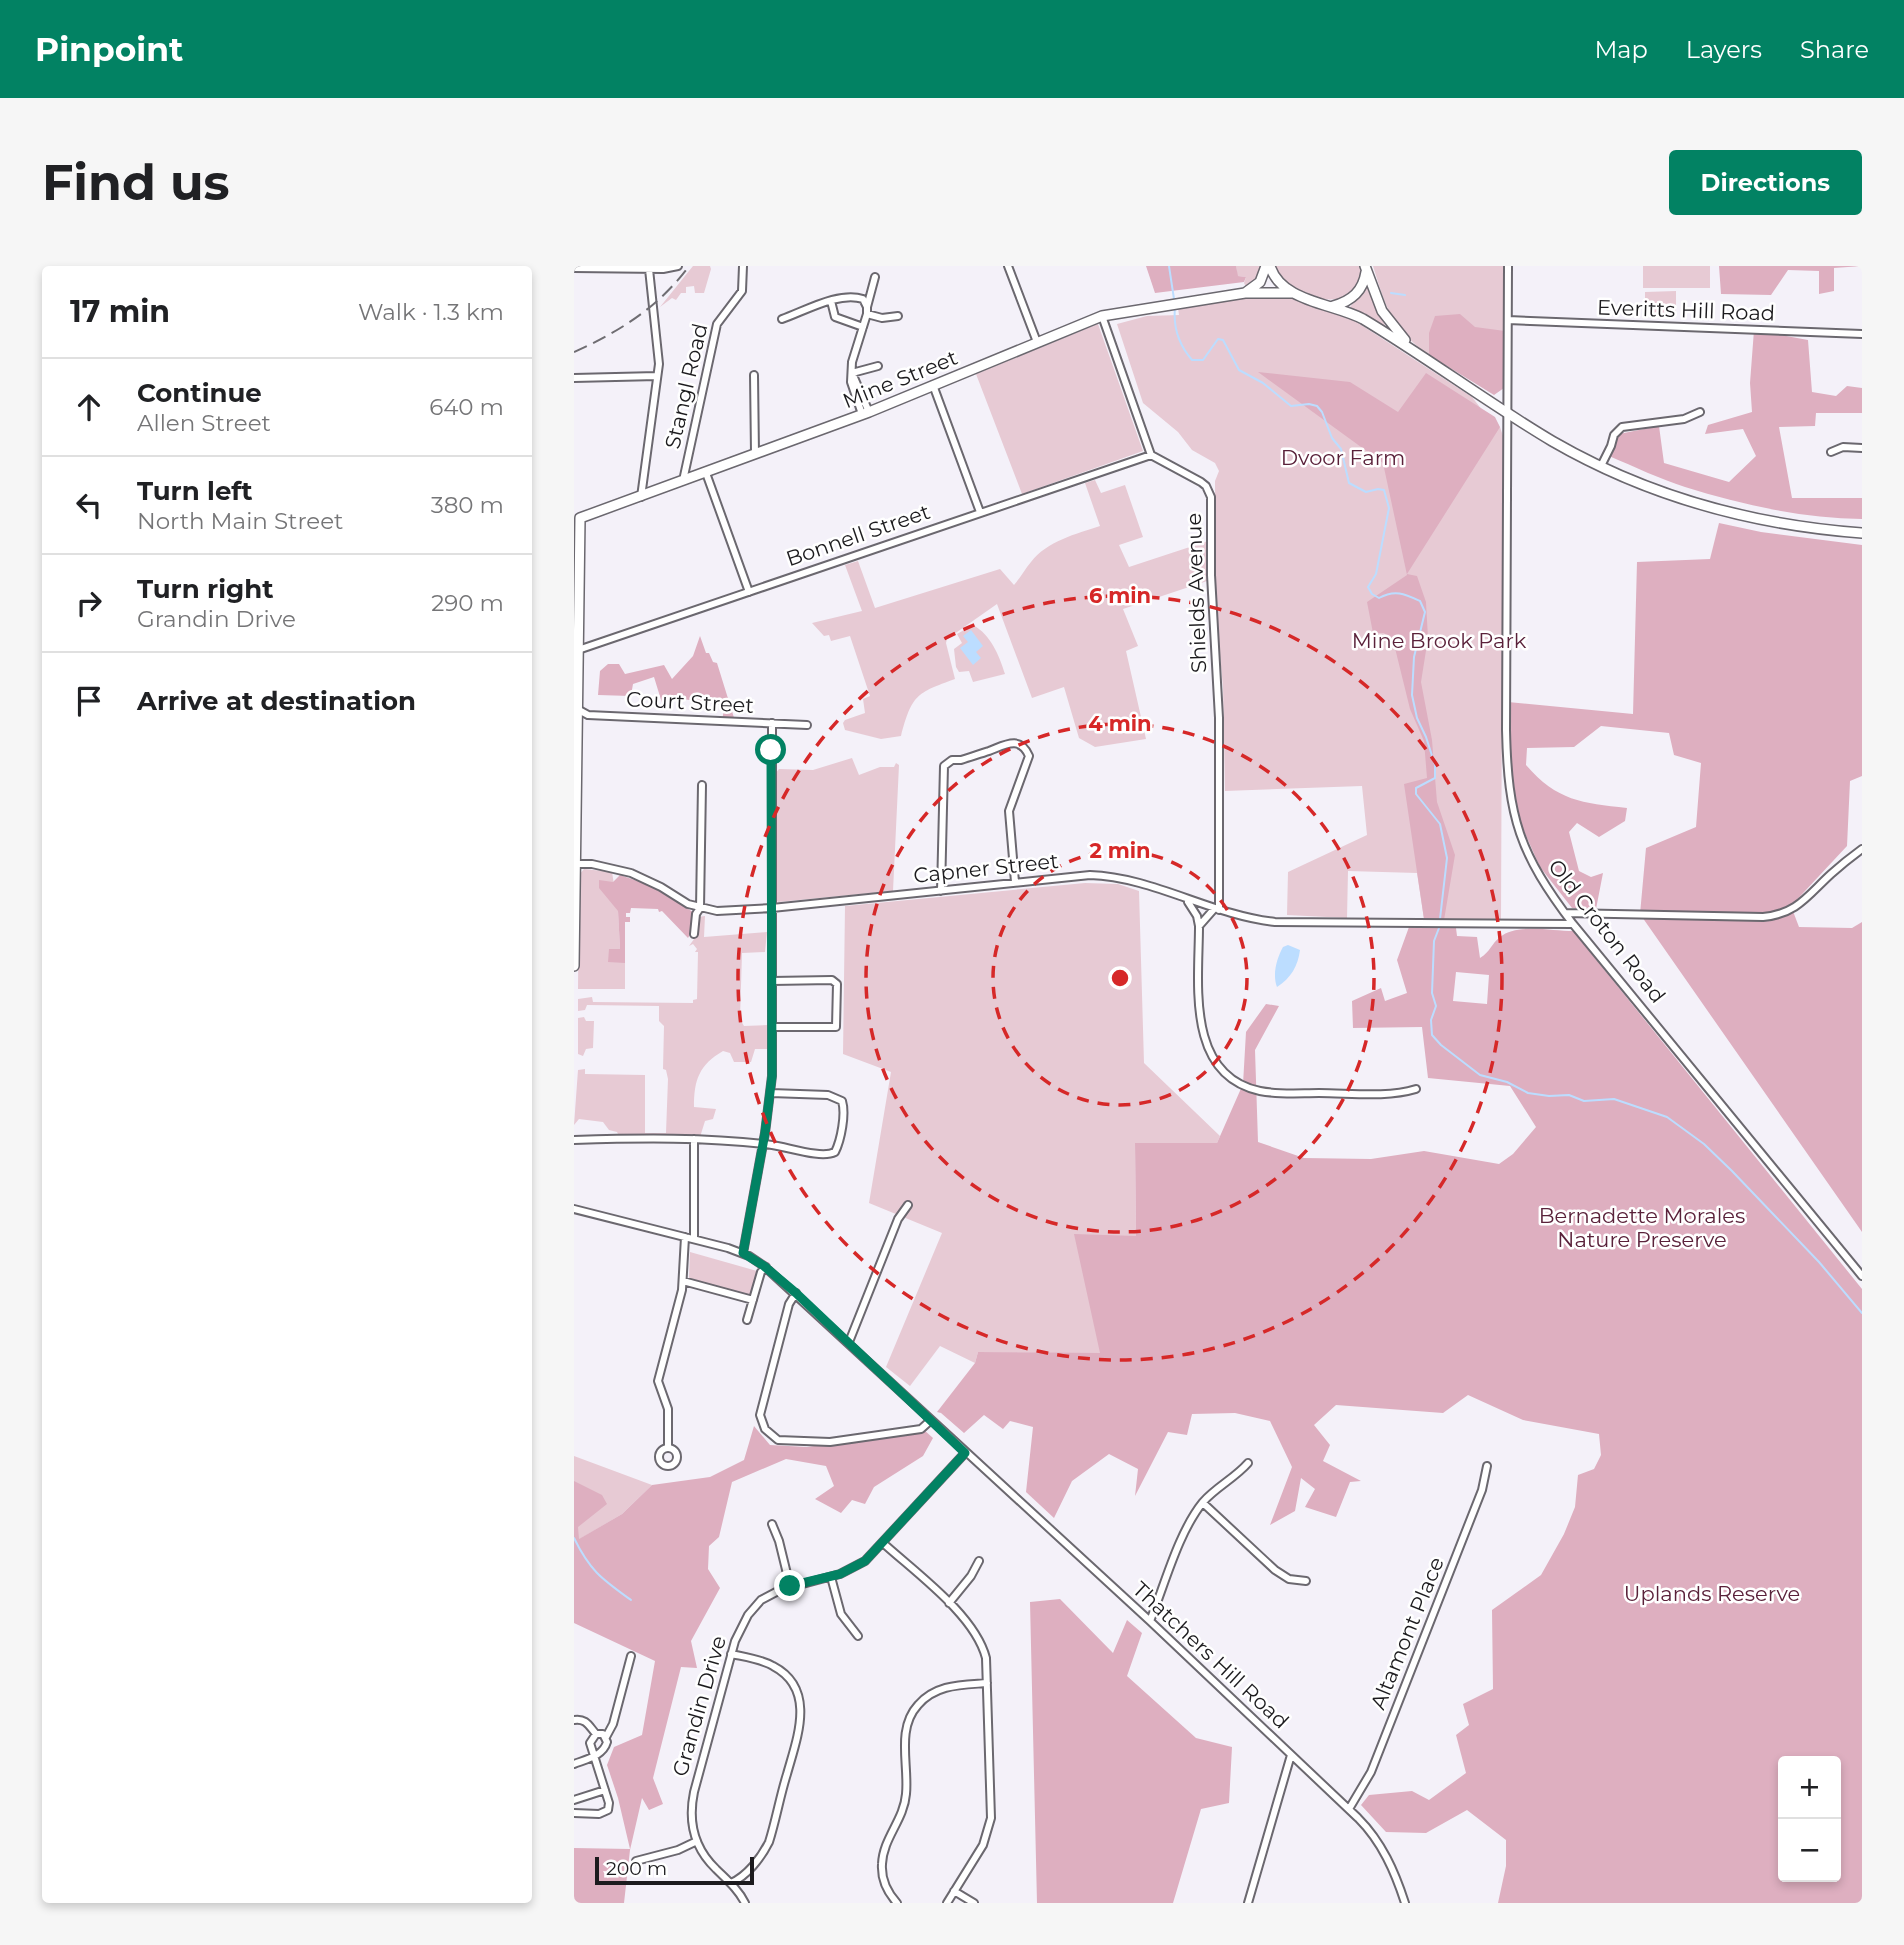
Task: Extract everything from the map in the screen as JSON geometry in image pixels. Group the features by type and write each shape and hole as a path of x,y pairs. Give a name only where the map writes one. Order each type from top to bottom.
{"street":[{"path":"574,268 649,269 678,266"},
{"name":"Stangl Road","path":"685,480 717,324 742,291 743,266"},
{"path":"1008,266 1037,342"},
{"path":"1268,266 1275,278 1291,293"},
{"path":"1245,293 1260,282 1268,266"},
{"name":"Old Croton Road","path":"1508,266 1507,779 1512,812 1529,857 1573,924 1862,1276"},
{"path":"1334,306 1343,304 1357,294 1364,282 1366,268"},
{"path":"1366,268 1377,301 1387,319 1418,354 1555,442 1601,466 1668,494 1732,514 1801,527 1862,533"},
{"path":"641,497 659,360 649,269"},
{"path":"865,413 851,382 853,356 875,277"},
{"name":"Mine Street","path":"577,519 865,413 1102,316 1245,293 1291,293 1334,306 1363,319 1418,354"},
{"path":"782,319 845,296 863,299 867,311 882,318 898,316"},
{"path":"831,301 835,317 863,327"},
{"path":"1102,316 1151,455"},
{"name":"Everitts Hill Road","path":"1508,320 1862,334"},
{"path":"852,373 878,366"},
{"path":"754,375 755,454"},
{"path":"574,378 657,376"},
{"path":"933,385 981,512"},
{"path":"1601,466 1614,435 1622,427 1684,419 1700,412"},
{"path":"1831,452 1843,447 1862,448"},
{"name":"Bonnell Street","path":"578,650 1151,455"},
{"name":"Shields Avenue","path":"1151,455 1201,482 1211,497 1211,586 1219,718 1217,910"},
{"path":"706,472 749,592"},
{"path":"574,966 577,519"},
{"name":"Court Street","path":"576,708 587,715 807,725"},
{"path":"743,1253 771,1093 772,723"},
{"path":"941,891 944,766 953,760 961,760 1007,743 1016,743 1025,748 1028,756 1009,811 1015,882"},
{"path":"694,934 696,914 700,908 702,785"},
{"path":"1565,913 1763,917 1780,914 1800,904 1862,849"},
{"name":"Capner Street","path":"574,864 592,864 631,873 700,908 717,911 772,908 1015,882 1105,876 1126,879 1217,910 1275,922 1573,924"},
{"path":"1187,900 1197,916 1199,926 1199,1008 1202,1032 1212,1056 1233,1078 1254,1089 1280,1093 1394,1092 1416,1089"},
{"path":"1199,926 1217,910"},
{"path":"772,981 832,980 837,984 836,1027 772,1027"},
{"path":"574,1140 694,1139 762,1144 827,1155 835,1152 843,1104 839,1098 828,1095 771,1093"},
{"path":"694,1139 694,1239"},
{"path":"849,1342 898,1219 908,1205"},
{"name":"Thatchers Hill Road","path":"574,1209 743,1253 766,1267 1150,1621 1368,1827 1394,1872 1405,1903"},
{"path":"668,1448 668,1409 658,1381 683,1281 685,1237"},
{"path":"747,1320 761,1272 766,1267"},
{"path":"683,1281 753,1300"},
{"path":"796,1293 789,1304 760,1415 765,1429 778,1440 830,1442 920,1429 931,1420"},
{"name":"Grandin Drive","path":"745,1903 731,1883 710,1864 697,1841 692,1822 694,1792 738,1631 755,1607 770,1594 790,1586 831,1577 865,1561 965,1453"},
{"path":"1150,1621 1187,1528 1203,1503 1248,1463"},
{"name":"Altamont Place","path":"1349,1809 1371,1772 1482,1490 1487,1466"},
{"path":"1203,1503 1275,1570 1289,1579 1306,1581"},
{"path":"772,1524 790,1586"},
{"path":"883,1543 968,1622 981,1642 986,1658 992,1809 990,1827 983,1845 947,1903"},
{"path":"949,1603 971,1576 979,1561"},
{"path":"831,1577 841,1614 858,1636"},
{"path":"731,1654 766,1662 780,1670 795,1688 802,1711 769,1842 754,1864 736,1882 731,1883"},
{"path":"574,1763 601,1752 607,1745 606,1737 613,1724 631,1656"},
{"path":"897,1903 886,1886 882,1860 905,1803 905,1742 910,1717 919,1704 939,1689 957,1685 988,1684"},
{"path":"574,1720 586,1722 596,1734"},
{"path":"596,1734 606,1737"},
{"path":"574,1813 599,1814 608,1810 609,1803 590,1743 596,1734"},
{"path":"1248,1903 1291,1755"},
{"path":"574,1800 604,1790"},
{"path":"636,1861 671,1852 697,1841"},
{"path":"954,1891 974,1903"}],"green space":[{"path":"693,266 710,266 704,293 695,293 694,286 686,287 686,293 681,293 676,300 672,298 660,307"},
{"path":"1146,266 1236,266 1238,276 1246,277 1244,282 1155,293"},
{"path":"1236,266 1263,266 1258,280 1246,287 1246,277 1237,276"},
{"path":"1274,266 1361,266 1360,281 1355,291 1345,297 1318,298 1292,289 1277,274"},
{"path":"1373,266 1503,266 1505,331 1429,355 1398,326 1386,305"},
{"path":"1643,266 1710,266 1710,288 1643,288"},
{"path":"1719,266 1862,266 1834,268 1834,291 1819,294 1819,271 1788,270 1771,295 1721,294"},
{"path":"1367,286 1376,309 1390,334 1350,307"},
{"path":"1676,291 1676,314 1645,314 1645,292"},
{"name":"Dvoor Farm","path":"1280,295 1349,317 1472,397 1496,428 1500,427 1503,436 1501,920 1424,919 1417,873 1348,871 1347,918 1287,915 1288,872 1367,835 1362,786 1225,791 1223,687 1216,616 1215,481 1219,471 1215,463 1192,450 1178,432 1143,403 1117,324 1147,316 1179,315 1178,308"},
{"path":"1460,314 1475,327 1505,331 1504,388 1494,395 1429,355 1429,333 1435,316"},
{"path":"1098,324 1143,451 1022,494 976,374"},
{"path":"1754,330 1808,340 1812,392 1836,396 1847,386 1862,388 1862,413 1816,413 1815,426 1779,427 1792,498 1862,498 1862,519 1795,513 1728,499 1676,484 1609,456 1614,435 1659,426 1664,463 1729,482 1756,456 1743,429 1705,434 1708,425 1752,412 1750,383"},
{"path":"1258,372 1350,382 1398,412 1426,373 1495,417 1500,427 1407,574 1417,576 1426,602 1428,638 1421,682 1432,740 1437,802 1455,855 1444,920 1424,919 1404,784 1427,778 1424,741 1410,709 1394,644 1384,633 1373,633 1367,602 1407,575 1383,463"},
{"path":"1095,480 1101,493 1125,485 1143,537 1119,545 1129,567 1208,541 1207,581 1123,609 1138,646 1126,651 1146,739 1095,747 1079,738 1064,687 1032,698 997,604 947,639 955,679 918,697 909,712 901,736 881,739 845,730 845,720 865,713 863,699 870,696 850,636 831,641 829,635 824,636 812,623 862,611 845,565 858,561 875,608 1000,569 1014,585 1031,562 1045,549 1062,539 1100,526 1085,483"},
{"path":"1719,523 1761,532 1862,545 1862,776 1850,781 1847,846 1791,906 1799,927 1852,928 1862,922 1862,1232 1640,914 1646,848 1696,827 1701,763 1674,755 1669,733 1601,726 1574,747 1527,748 1526,765 1537,777 1560,793 1583,802 1627,808 1625,821 1599,837 1577,823 1569,832 1579,871 1591,877 1603,873 1596,909 1572,908 1540,867 1510,800 1508,702 1633,714 1637,562 1710,559"},
{"path":"973,625 989,640 1005,674 973,682 969,671 959,672 954,649 962,643 957,634"},
{"path":"700,636 706,653 717,663 735,721 722,721 723,705 676,698 666,704 662,703 654,677 633,684 630,701 630,696 598,695 600,671 608,664 619,664 625,674 664,665 672,679 693,656"},
{"path":"852,758 859,775 880,767 894,767 896,763 899,765 893,891 778,902 775,774 779,769 813,770"},
{"path":"584,869 612,872 620,949 625,963 625,989 578,989 579,875"},
{"path":"620,875 649,885 693,912 692,931 688,938 662,911 631,908 630,913 626,913 630,922 625,922 625,963 608,962 609,949 620,949 618,911 599,888 599,880 613,882"},
{"path":"1085,883 1118,884 1139,891 1144,1063 1220,1136 1217,1143 1135,1143 1136,1237 1100,1354 978,1352 975,1363 940,1346 910,1386 886,1367 942,1233 869,1203 891,1072 843,1054 845,906"},
{"path":"705,916 704,937 767,932 765,952 742,953 740,1019 744,1026 768,1025 768,1049 755,1049 751,1062 734,1062 730,1053 723,1051 703,1068 695,1089 694,1107 716,1109 713,1119 705,1121 700,1137 619,1136 603,1122 579,1119 574,1125 578,1070 585,1069 585,1074 645,1075 645,1133 666,1133 668,1079 666,1070 663,1069 664,1026 659,1021 659,1006 587,1005 585,1010 578,1011 578,999 592,997 593,1002 693,1003 693,1000 697,999 698,952 695,952 697,949 693,944 689,946 697,935 698,917"},
{"path":"1409,927 1456,928 1457,936 1477,937 1480,958 1500,937 1515,930 1573,931 1862,1289 1862,1903 1498,1903 1506,1866 1506,1840 1467,1810 1426,1833 1386,1832 1361,1805 1369,1795 1412,1791 1429,1800 1466,1773 1456,1735 1469,1725 1463,1704 1493,1689 1492,1610 1541,1575 1564,1534 1575,1507 1578,1475 1594,1469 1601,1455 1599,1434 1523,1420 1468,1395 1443,1413 1336,1405 1314,1425 1330,1445 1323,1461 1361,1481 1350,1482 1336,1517 1305,1507 1315,1489 1301,1478 1295,1511 1270,1525 1292,1467 1270,1421 1235,1413 1192,1414 1187,1435 1168,1432 1135,1496 1138,1469 1109,1454 1072,1481 1054,1518 1026,1492 1033,1427 1010,1421 1003,1429 984,1415 964,1433 937,1412 975,1363 978,1352 1100,1353 1074,1234 1136,1236 1135,1143 1217,1143 1243,1084 1246,1032 1266,1004 1279,1006 1255,1050 1258,1142 1304,1158 1371,1159 1424,1151 1499,1164 1513,1154 1536,1127 1510,1086 1428,1078 1422,1027 1353,1028 1352,1001 1381,988 1385,1001 1407,993 1397,960","holes":["1456,972 1489,975 1487,1004 1453,1001"]},
{"path":"584,1017 586,1021 594,1021 593,1048 586,1049 583,1056 578,1054 578,1018"},
{"path":"690,1252 757,1271 751,1296 689,1278"},
{"path":"754,1426 770,1445 807,1447 924,1430 933,1438 923,1456 874,1487 865,1504 852,1500 841,1513 815,1499 834,1486 826,1466 786,1459 732,1482 719,1537 709,1546 708,1569 720,1588 691,1641 697,1668 681,1667 653,1778 663,1804 649,1810 642,1798 630,1850 624,1903 574,1903 574,1848 630,1849 607,1765 614,1747 642,1735 655,1661 574,1623 574,1481 602,1495 607,1504 578,1527 579,1539 622,1514 652,1485 710,1477 744,1460"},
{"path":"574,1456 652,1485 622,1514 578,1540 574,1524"},
{"path":"1060,1599 1113,1653 1127,1620 1142,1633 1127,1676 1196,1738 1232,1747 1229,1803 1201,1809 1173,1903 1037,1903 1030,1602"}],"water":[{"path":"971,630 983,646 976,652 981,658 973,665 960,648 968,642 963,636"},
{"path":"1288,945 1300,950 1299,956 1290,976 1277,987 1277,961 1283,947"}],"waterway":[{"path":"1169,266 1174,299"},
{"path":"1391,293 1405,295"},
{"path":"1175,308 1178,336 1192,360 1203,360 1218,339 1223,340 1239,370 1263,383 1291,406 1317,406 1332,438 1341,449 1349,483 1366,492 1384,490 1389,508 1376,574 1368,587 1372,594 1379,598 1395,593 1415,598 1420,601 1425,612 1414,657 1412,695 1417,718 1435,765 1435,778 1416,788 1416,794 1440,824 1447,858 1440,919"},
{"path":"1439,928 1434,941 1432,993 1436,1006 1431,1020 1432,1035 1441,1045 1480,1075 1507,1082 1528,1093 1569,1095 1584,1101 1614,1099 1667,1117 1704,1144 1732,1171 1819,1262 1862,1313"},
{"path":"574,1538 598,1574 631,1600"}],"railway":[{"path":"574,352 637,317 665,294 689,266"}],"route":[{"path":"771,750 772,1076 765,1133 743,1253 764,1266 796,1293 965,1453 865,1561 840,1574 790,1586"}],"park label":[{"name":"Mine Brook Park","path":"1439,640"},
{"name":"Bernadette Morales Nature Preserve","path":"1642,1227"},
{"name":"Uplands Reserve","path":"1712,1593"}]}
